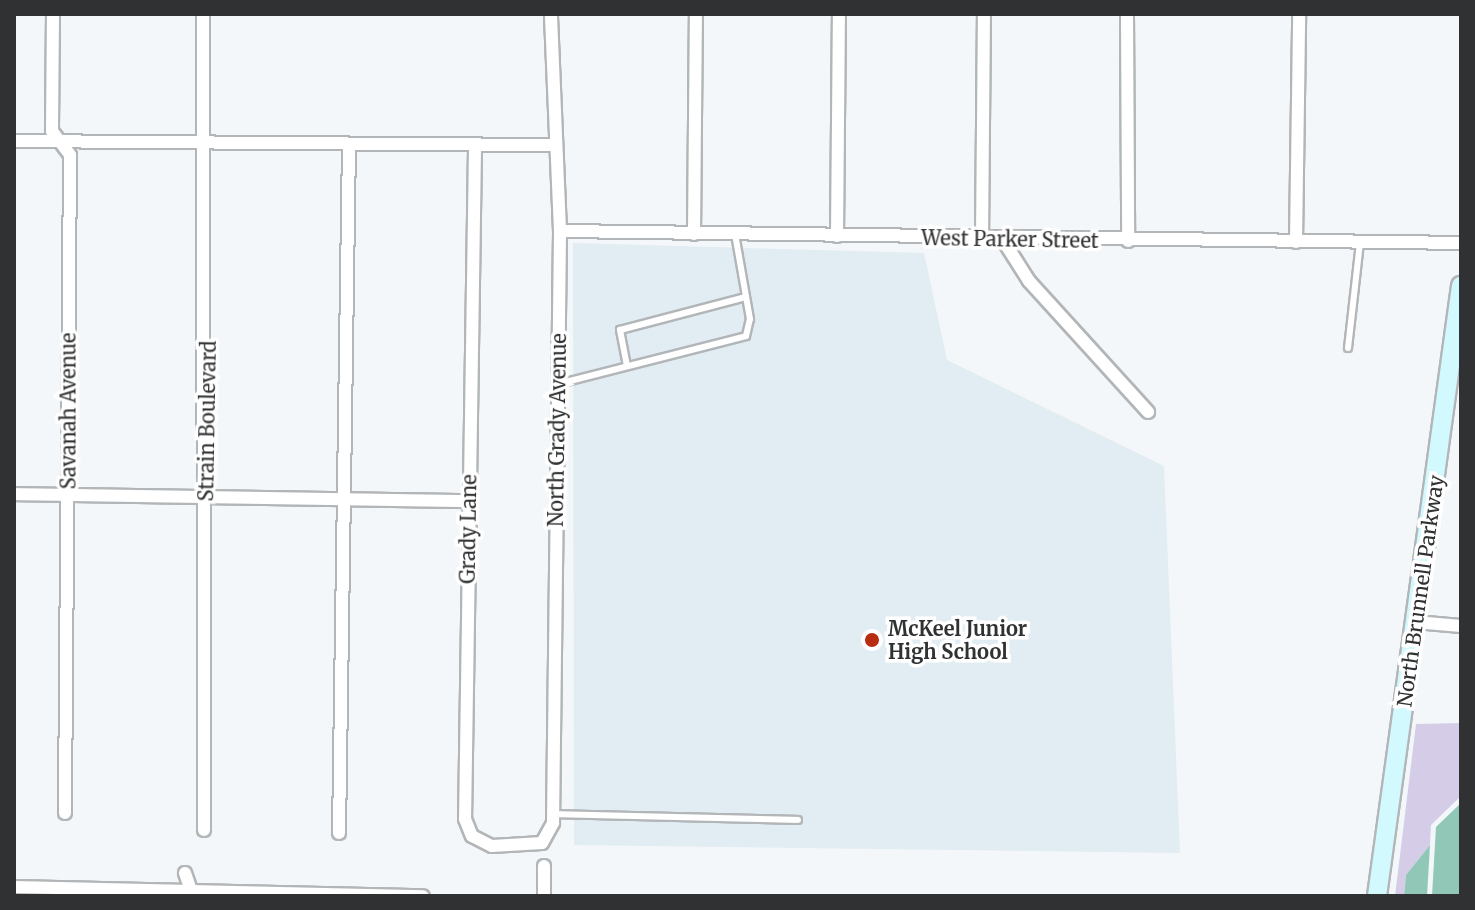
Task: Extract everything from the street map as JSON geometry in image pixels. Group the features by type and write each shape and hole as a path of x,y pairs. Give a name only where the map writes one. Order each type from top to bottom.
{"street":[{"name":"Savanah Avenue","path":"53,14 52,131 70,155 65,813"},
{"name":"Strain Boulevard","path":"203,14 202,144 208,156 204,830"},
{"name":"North Grady Avenue","path":"542,843 553,814 560,231 552,145 551,14"},
{"path":"694,234 696,14"},
{"path":"837,236 839,14"},
{"path":"982,239 984,14"},
{"path":"1127,14 1128,241"},
{"path":"1296,242 1299,14"},
{"path":"14,141 475,148 552,145"},
{"path":"339,833 349,146"},
{"name":"Grady Lane","path":"475,148 466,827 492,846 542,843"},
{"name":"West Parker Street","path":"560,231 1003,240 1461,243"},
{"path":"1003,240 1029,281 1148,412"},
{"name":"North Brunnell Parkway","path":"1377,896 1456,358 1461,286"},
{"path":"14,494 468,501"},
{"path":"1415,622 1461,626"},
{"path":"544,866 544,896"},
{"path":"185,873 193,893"},
{"path":"22,890 423,896"}],"lane":[{"path":"558,384 746,336 746,297 735,234"},
{"path":"1348,348 1360,242"},
{"path":"627,366 620,330 746,297"},
{"path":"553,814 798,820"}],"shaded area":[{"name":"McKeel Junior High School","path":"573,243 924,253 947,360 1164,466 1180,853 574,845"},
{"path":"1461,723 1461,796 1431,825 1430,845 1406,875 1404,896 1395,896 1416,724"},
{"path":"1461,803 1461,896 1432,896 1436,827"},
{"path":"1430,845 1427,896 1404,896 1406,875"}],"place":[{"name":"McKeel Junior High School","path":"872,640"}]}
